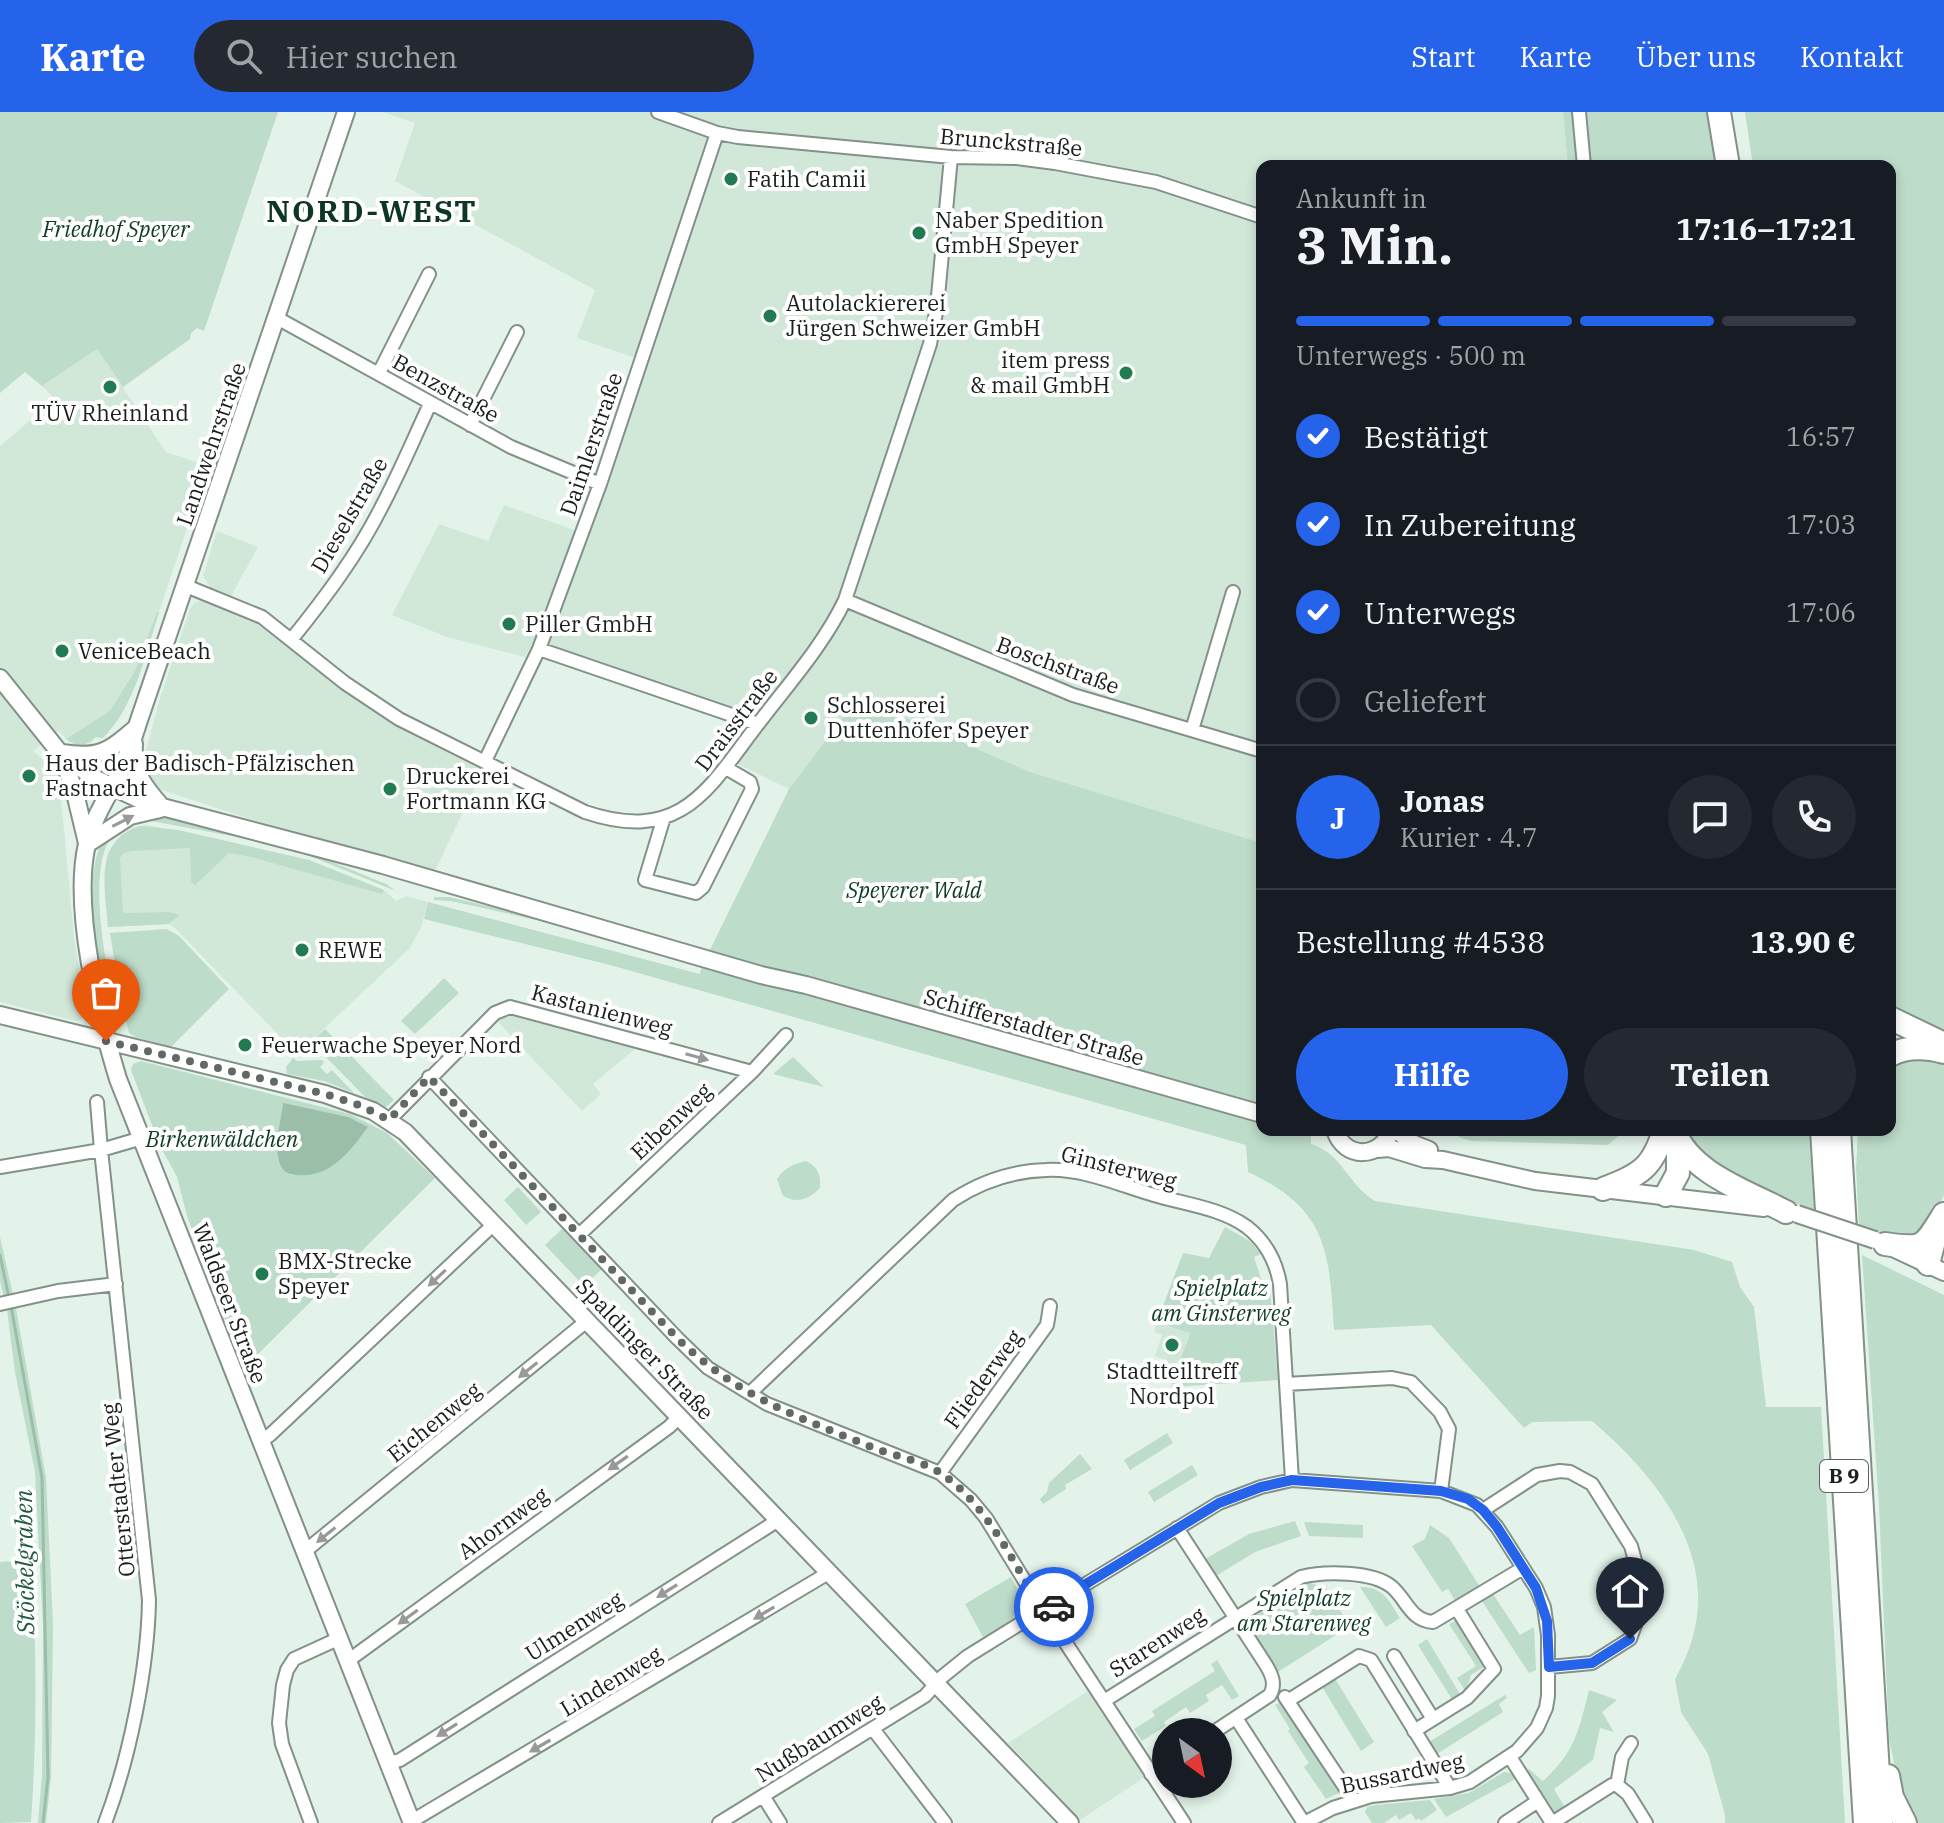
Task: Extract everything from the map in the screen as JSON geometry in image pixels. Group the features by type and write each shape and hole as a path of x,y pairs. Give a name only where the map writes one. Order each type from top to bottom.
{"highway":[{"path":"1719,112 1727,160"},
{"path":"1733,112 1740,160"},
{"path":"1896,1021 1944,1044"},
{"path":"1896,1051 1925,1047 1944,1052"},
{"path":"1603,1189 1640,1173 1668,1136"},
{"path":"1666,1195 1678,1173 1669,1136"},
{"path":"1670,1136 1709,1170 1792,1213"},
{"name":"B 9","path":"1822,1136 1865,1823"},
{"name":"B 9","path":"1839,1136 1881,1823"},
{"path":"1843,1197 1851,1136"},
{"path":"1880,1242 1920,1246 1942,1217"},
{"path":"1936,1268 1942,1217"},
{"path":"1936,1268 1944,1247"},
{"name":"B 9","path":"1874,1707 1892,1797 1905,1823"}],"main road":[{"name":"Landwehrstraße","path":"111,787 137,726 186,586 346,112"},
{"path":"0,678 60,753 74,789 87,844 130,816 164,809 138,777 134,760 137,726"},
{"path":"60,753 100,754 137,726"},
{"name":"Schifferstadter Straße","path":"60,753 111,787 164,809 383,865 522,907 1256,1111"},
{"name":"Waldseer Straße","path":"111,787 87,844 83,869 87,930 106,1041 118,1079 412,1822"},
{"name":"Spaldinger Straße","path":"0,1015 325,1094 359,1105 389,1120 417,1142 1070,1823"},
{"path":"1337,1136 1353,1151 1367,1153 1389,1148 1425,1159 1443,1160 1535,1181 1792,1213 1880,1242 1936,1268"},
{"path":"1377,1149 1390,1136"},
{"path":"1402,1136 1443,1160"}],"street":[{"name":"Brunckstraße","path":"658,112 717,133 951,157 1035,160 1099,171 1156,182 1256,215"},
{"path":"1579,112 1583,160"},
{"name":"Daimlerstraße","path":"485,761 539,649 600,484 717,133"},
{"name":"Draisstraße","path":"186,586 262,617 345,683 399,719 573,807 603,818 638,822 664,817 701,797 825,635 845,600 930,344 937,307 951,157"},
{"path":"379,373 429,274"},
{"name":"Benzstraße","path":"277,318 511,447 600,484"},
{"path":"470,425 517,332"},
{"name":"Dieselstraße","path":"291,640 364,538 382,507 430,404"},
{"path":"1192,730 1233,592"},
{"name":"Boschstraße","path":"845,600 1049,686 1256,749"},
{"path":"539,649 758,724"},
{"path":"664,817 645,880 696,893 703,887 752,789 750,782 726,768"},
{"name":"Kastanienweg","path":"389,1120 495,1013 510,1007 752,1072"},
{"name":"Eibenweg","path":"580,1234 752,1072 786,1035"},
{"path":"429,1077 701,1361 777,1408 940,1473 986,1518 1037,1601"},
{"name":"Otterstadter Weg","path":"97,1102 149,1614 125,1758 105,1823"},
{"path":"0,1167 101,1150 142,1138"},
{"name":"Ginsterweg","path":"750,1393 953,1200 993,1178 1043,1170 1090,1177 1225,1215 1250,1229 1267,1248 1278,1271 1292,1480"},
{"path":"260,1441 281,1425 494,1224"},
{"path":"7,1302 58,1291 116,1284"},
{"name":"Fliederweg","path":"940,1473 1047,1325 1050,1306"},
{"name":"Eichenweg","path":"304,1552 588,1320"},
{"path":"1286,1384 1392,1378 1411,1382 1434,1405 1449,1429 1441,1491"},
{"name":"Ahornweg","path":"349,1660 680,1416"},
{"path":"1483,1510 1537,1475 1570,1472 1592,1484 1615,1516 1631,1546 1636,1564 1638,1617 1630,1639 1592,1663 1549,1667"},
{"name":"Bussardweg","path":"1053,1604 1238,1494 1292,1480 1441,1491 1468,1499 1483,1510 1497,1527 1544,1607 1549,1667 1546,1708 1530,1739 1510,1757 1470,1782 1450,1788 1388,1793 1354,1801 1304,1823 1236,1718"},
{"name":"Ulmenweg","path":"389,1763 400,1760 780,1519"},
{"path":"1177,1528 1266,1665 1274,1688 1289,1700 1354,1801"},
{"name":"Starenweg","path":"1104,1701 1292,1580 1319,1573 1384,1581 1416,1617 1426,1622 1437,1621 1523,1568"},
{"name":"Lindenweg","path":"412,1822 830,1572"},
{"path":"1044,1599 1053,1604 1055,1612 1050,1619 1042,1621 1034,1615 1033,1606 1037,1601 1044,1599"},
{"path":"1414,1731 1467,1698 1494,1669 1457,1609"},
{"name":"Nußbaumweg","path":"719,1823 925,1696 968,1656 1034,1615"},
{"path":"1050,1619 1184,1823"},
{"path":"311,1823 282,1744 279,1723 283,1685 294,1659 340,1638"},
{"path":"1289,1700 1359,1656 1371,1660 1450,1788"},
{"path":"1394,1656 1433,1719"},
{"path":"1232,1721 1263,1700 1274,1688"},
{"path":"873,1729 945,1823"},
{"path":"1617,1785 1622,1757 1631,1743"},
{"path":"1510,1757 1552,1823 1617,1785"},
{"path":"1617,1785 1628,1794 1646,1823"},
{"path":"763,1796 780,1823"},
{"path":"1505,1823 1538,1801"}],"shaded area":[{"path":"383,112 1563,112 1567,160 1256,160 1256,841 1030,772 861,698 789,789 736,763 764,724 532,645 525,657 447,637 392,615 439,524 488,541 504,505 577,531 636,358 577,338 595,290 395,181 415,123"},
{"path":"97,349 166,452 208,466 135,683 122,712 103,738 96,737 91,743 77,745 59,731 33,751 56,771 60,787 74,936 86,1010 84,1018 76,1021 0,1002 0,446 55,399 42,386"},
{"path":"217,531 258,547 224,609 258,624 375,712 484,768 434,873 308,838 159,789 150,780 144,758 160,698 190,609 194,603 205,600 210,587 203,576"},
{"path":"148,825 309,860 385,891 396,901 406,896 428,902 421,927 410,948 297,1054 175,928 168,924 108,927 107,854 121,835 135,827"},
{"path":"508,1012 640,1045 593,1084 601,1094 582,1111 496,1020"},
{"path":"283,1103 348,1117 368,1127 347,1154 330,1167 309,1175 291,1174 281,1167 278,1154"},
{"name":"Stadtteiltreff Nordpol","path":"1157,1322 1190,1332 1174,1380 1161,1376 1166,1360 1155,1356 1162,1335 1154,1332"},
{"path":"1088,1691 1145,1777 1080,1820 1008,1743"}],"green space":[{"name":"Friedhof Speyer","path":"0,112 278,112 204,331 197,328 190,339 123,387 97,349 42,386 25,372 0,393"},
{"path":"1563,112 1708,112 1716,160 1567,160"},
{"path":"1745,112 1944,112 1944,1034 1896,1012 1896,160 1752,160"},
{"path":"157,612 138,679 114,725 103,738 96,737 82,745 66,739 110,711 136,669"},
{"name":"Speyerer Wald","path":"861,698 1030,772 1256,841 1256,1136 1311,1136 1311,1144 1330,1154 1358,1187 1375,1201 1694,1250 1732,1262 1740,1287 1754,1307 1766,1407 1821,1407 1845,1823 1725,1823 1708,1754 1681,1712 1675,1679 1692,1641 1698,1605 1695,1570 1685,1537 1668,1505 1646,1475 1592,1421 1532,1422 1524,1428 1431,1325 1334,1330 1330,1277 1319,1235 1309,1217 1294,1201 1248,1172 1246,1145 610,965 424,919 428,902 700,974 702,965 541,921 434,900 434,897 449,897 554,921 704,962 789,789"},
{"path":"156,816 236,833 315,855 396,891 305,854 253,840 146,820"},
{"path":"141,826 178,830 309,860 384,890 382,894 229,853 195,885 191,882 190,848 132,851 120,858 123,913 169,912 180,915 168,924 108,927 104,882 109,854 115,842"},
{"path":"104,838 111,838 100,872 100,917 113,1002 106,1003 95,942 92,896 93,874"},
{"path":"167,929 179,936 229,989 171,1047 129,1033 110,933"},
{"path":"444,978 459,993 415,1034 401,1021"},
{"path":"325,1029 394,1100 385,1108 365,1097 324,1055 297,1054"},
{"path":"793,1057 824,1087 773,1074"},
{"path":"1896,1057 1944,1059 1944,1195 1925,1238 1884,1235 1859,1225 1858,1136 1896,1136"},
{"path":"293,1058 297,1061 322,1060 324,1062 320,1067 327,1074 332,1070 354,1093 324,1081 287,1074 286,1067"},
{"name":"Birkenwäldchen","path":"141,1061 350,1114 387,1133 435,1178 243,1369 187,1216 177,1177 160,1146 131,1070 133,1064","holes":["283,1104 367,1128 335,1162 315,1172 291,1175 277,1149"]},
{"path":"1619,1136 1608,1145 1472,1141 1459,1137"},
{"path":"1684,1136 1809,1136 1814,1210 1780,1198 1714,1169"},
{"path":"806,1161 818,1172 820,1188 803,1199 783,1196 777,1179 790,1167"},
{"path":"518,1187 541,1212 526,1225 504,1200"},
{"name":"Spielplatz am Ginsterweg","path":"1225,1227 1250,1241 1261,1254 1254,1257 1264,1288 1270,1288 1278,1380 1171,1387 1190,1333 1157,1322 1183,1253 1209,1258"},
{"path":"563,1228 602,1269 584,1286 545,1245"},
{"path":"0,1237 16,1308 46,1478 53,1624 51,1777 46,1823 38,1823 42,1775 43,1627 35,1472 0,1281"},
{"path":"1862,1255 1944,1295 1944,1823 1918,1823 1915,1819 1898,1782 1889,1739 1879,1506"},
{"path":"1167,1433 1173,1443 1130,1470 1124,1460"},
{"path":"1080,1454 1092,1469 1065,1485 1066,1489 1043,1504 1040,1499 1047,1492 1049,1483"},
{"path":"1192,1465 1198,1475 1154,1502 1148,1492"},
{"path":"1295,1521 1301,1536 1255,1552 1216,1576 1205,1559 1249,1534"},
{"path":"1304,1522 1363,1525 1363,1538 1309,1536"},
{"path":"1430,1525 1449,1538 1480,1587 1456,1602 1448,1589 1442,1592 1412,1546 1425,1539"},
{"path":"31,1560 36,1691 31,1822 0,1823 0,1562"},
{"path":"1011,1577 1024,1601 1022,1607 1008,1622 983,1637 965,1604"},
{"name":"Spielplatz am Starenweg","path":"1310,1583 1326,1588 1350,1626 1278,1672 1251,1630 1250,1619 1295,1588"},
{"path":"1360,1587 1380,1592 1400,1618 1386,1627"},
{"path":"1493,1594 1520,1635 1534,1627 1536,1670 1529,1673 1482,1601"},
{"path":"1458,1619 1487,1665 1471,1675 1466,1692 1457,1678 1476,1666 1449,1624"},
{"path":"1427,1639 1461,1696 1453,1701 1418,1645"},
{"path":"1217,1660 1239,1696 1232,1700 1222,1685 1206,1695 1209,1701 1190,1713 1186,1707 1170,1718 1152,1718 1152,1735 1142,1741 1134,1729 1155,1716 1152,1711 1215,1671 1211,1664"},
{"path":"1334,1677 1374,1742 1361,1751 1321,1685"},
{"path":"1589,1690 1617,1700 1602,1712 1614,1732 1600,1728 1593,1760 1554,1789 1566,1809 1551,1812 1527,1772 1529,1769 1543,1781 1562,1760 1578,1729"},
{"path":"1505,1695 1507,1698 1499,1704 1503,1712 1437,1754 1429,1742"},
{"path":"1282,1701 1343,1791 1326,1799 1304,1767 1309,1763 1275,1705"},
{"path":"1504,1772 1517,1778 1446,1817 1434,1799 1469,1793"},
{"path":"1430,1800 1437,1810 1421,1821 1411,1813 1399,1820 1396,1815 1384,1823 1372,1823 1365,1812 1367,1807 1375,1805"}],"waterway":[{"name":"Stöckelgraben","path":"0,1255 9,1298"},
{"name":"Stöckelgraben","path":"11,1306 42,1478 48,1777 43,1823"}],"way so far":[{"path":"106,1041 325,1094 359,1105 389,1120 429,1077 708,1368 767,1404 940,1473 986,1518 1037,1601 1032,1609 1036,1618 1042,1621 1050,1619 1055,1612 1054,1607"}],"place":[{"name":"Fatih Camii","path":"731,179"},
{"name":"Naber Spedition GmbH Speyer","path":"919,233"},
{"name":"Autolackiererei Jürgen Schweizer GmbH","path":"770,316"},
{"name":"item press & mail GmbH","path":"1126,373"},
{"name":"TÜV Rheinland","path":"110,387"},
{"name":"Piller GmbH","path":"509,624"},
{"name":"VeniceBeach","path":"62,651"},
{"name":"Schlosserei Duttenhöfer Speyer","path":"811,718"},
{"name":"Haus der Badisch-Pfälzischen Fastnacht","path":"29,776"},
{"name":"Druckerei Fortmann KG","path":"390,789"},
{"name":"REWE","path":"302,950"},
{"name":"Feuerwache Speyer Nord","path":"245,1045"},
{"name":"BMX-Strecke Speyer","path":"262,1274"},
{"name":"Stadtteiltreff Nordpol","path":"1172,1345"}],"district":[{"name":"NORD-WEST","path":"372,212"}],"route":[{"path":"1054,1607 1053,1604 1219,1503 1238,1494 1292,1480 1441,1491 1477,1505 1497,1527 1536,1588 1547,1621 1549,1667 1592,1663 1630,1639"}]}
